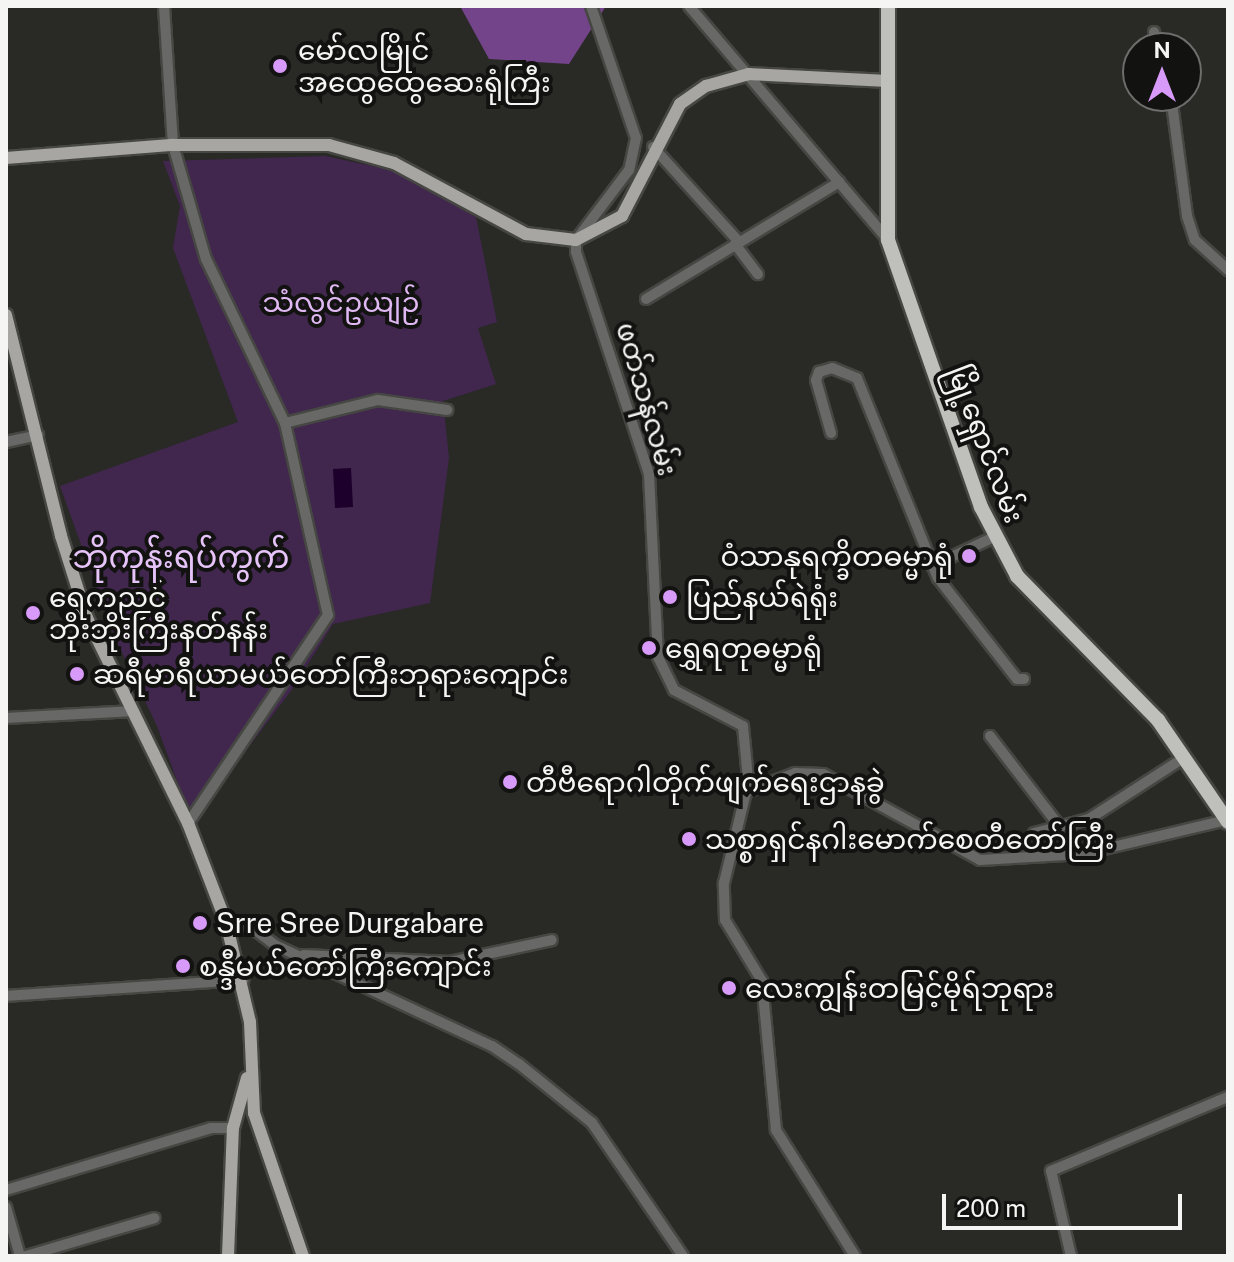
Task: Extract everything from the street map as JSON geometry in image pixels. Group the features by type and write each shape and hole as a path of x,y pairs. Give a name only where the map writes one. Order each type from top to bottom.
{"highway":[{"name":"မြို့ရှောင်လမ်း","path":"888,6 888,240 928,366 994,537 1017,576 1158,720 1228,821"}],"main road":[{"path":"6,158 173,145 329,145 394,163 526,234 576,240 622,216 653,147 680,104 706,86 749,74 887,81"},
{"path":"6,315 11,353 38,435 87,618 188,823 226,922 243,980 250,1022 248,1071 233,1128 228,1256"},
{"path":"248,1071 262,1141 303,1256"}],"street":[{"path":"164,6 173,145 206,259 285,423 328,615 188,823"},
{"path":"576,240 618,190 629,170 636,138 591,6"},
{"path":"695,8 888,240"},
{"path":"1173,112 1187,216 1195,240 1228,270"},
{"path":"653,147 737,243 758,274"},
{"path":"646,299 839,182"},
{"name":"ဖတ်သန်လမ်း","path":"576,240 589,294 649,474 658,657 674,690 743,726 749,789"},
{"path":"831,433 816,380 819,372 832,368 857,378 932,566 1017,679 1024,679"},
{"path":"285,423 378,400 447,410"},
{"path":"6,442 38,435"},
{"path":"932,566 994,537"},
{"path":"6,718 134,711"},
{"path":"990,736 1060,827"},
{"path":"1034,833 1089,819 1185,757"},
{"path":"855,1256 776,1130 762,981 725,920 724,883 735,821 749,789 795,773 823,774 980,860 1083,854 1228,821"},
{"path":"226,922 250,926 298,955 492,1046 519,1064 592,1123 683,1256"},
{"path":"298,955 450,962 552,940"},
{"path":"6,996 243,980"},
{"path":"1071,1256 1051,1171 1228,1097"},
{"path":"6,1190 211,1128 233,1128"},
{"path":"6,1207 23,1256 155,1218"}],"green space":[{"name":"သံလွင်ဥယျဉ်","path":"325,156 391,170 476,217 497,322 478,328 496,384 443,401 449,458 430,603 333,624 293,688 192,822 157,726 114,636 60,486 238,422 173,248 180,206 163,161"}],"shaded area":[{"path":"460,6 606,6 569,64 489,59"},
{"path":"351,468 353,507 335,508 333,469"}],"place":[{"name":"မော်လမြိုင် အထွေထွေဆေးရုံကြီး","path":"280,66"},
{"name":"ဝံသာနုရက္ခိတဓမ္မာရုံ","path":"969,556"},
{"name":"ပြည်နယ်ရဲရုံး","path":"670,597"},
{"name":"ရွှေကညင် ဘိုးဘိုးကြီးနတ်နန်း","path":"33,613"},
{"name":"ရွှေရတုဓမ္မာရုံ","path":"649,648"},
{"name":"ဆရီမာရီယာမယ်တော်ကြီးဘုရားကျောင်း","path":"77,674"},
{"name":"တီဗီရောဂါတိုက်ဖျက်ရေးဌာနခွဲ","path":"510,782"},
{"name":"သစ္စာရှင်နဂါးမောက်စေတီတော်ကြီး","path":"689,839"},
{"name":"Srre Sree Durgabare","path":"200,923"},
{"name":"စန္ဒီမယ်တော်ကြီးကျောင်း","path":"183,966"},
{"name":"လေးကျွန်းတမြင့်မိုရ်ဘုရား","path":"729,988"}],"district":[{"name":"ဘိုကုန်းရပ်ကွက်","path":"181,557"}]}
